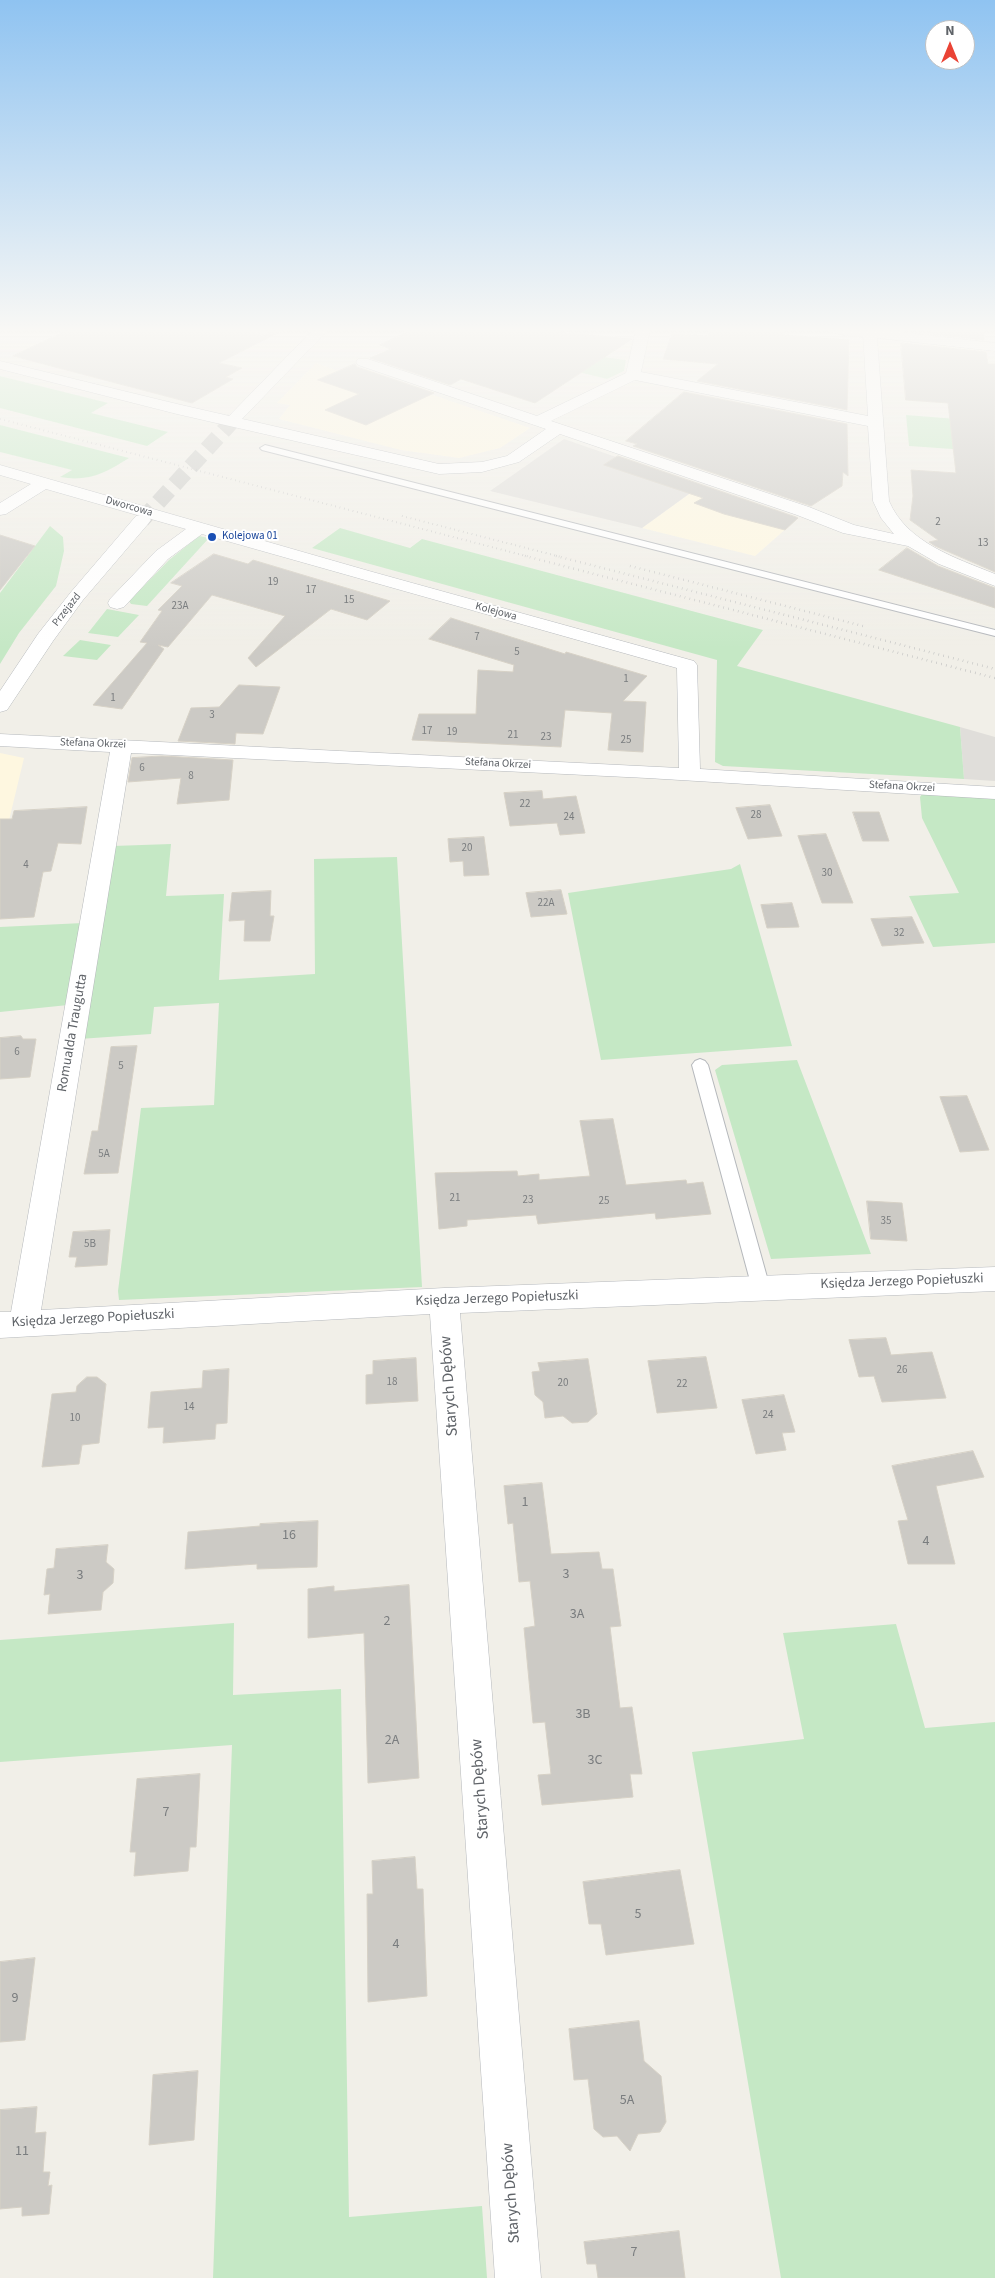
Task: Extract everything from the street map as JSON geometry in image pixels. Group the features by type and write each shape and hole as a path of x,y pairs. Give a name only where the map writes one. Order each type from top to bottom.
{"street":[{"path":"296,436 439,469 460,470 482,467 513,459 546,436"},
{"path":"582,436 828,520 849,529 892,539 912,541"},
{"path":"875,436 879,493 886,513 896,527 912,541 945,560 995,581"},
{"name":"Dworcowa","path":"0,470 200,528"},
{"path":"0,510 44,483"},
{"path":"828,520 863,522 886,513"},
{"name":"Przejazd","path":"0,706 45,638 76,596 142,520"},
{"path":"117,603 162,556 200,528"},
{"name":"Kolejowa","path":"200,528 687,664 690,775"},
{"name":"Stefana Okrzei","path":"0,740 690,775 995,793"},
{"name":"Romualda Traugutta","path":"7,1327 122,745"},
{"name":"Księdza Jerzego Popiełuszki","path":"7,1327 444,1301 995,1279"},
{"name":"Starych Dębów","path":"444,1301 518,2278"}],"lane":[{"path":"265,448 995,632"},
{"path":"700,1065 760,1288"}],"shaded area":[{"path":"347,436 518,436 500,448 459,458 401,450"},
{"path":"564,439 700,486 642,528 490,491"},
{"path":"700,486 797,519 755,556 642,528"},
{"path":"960,727 995,737 995,781 964,779"},
{"path":"0,753 24,758 0,858"}],"green space":[{"path":"0,436 44,436 129,458 96,475 70,478 60,477 72,470 0,452"},
{"path":"110,436 162,436 147,446"},
{"path":"908,436 995,436 995,452 909,446"},
{"path":"50,526 63,537 64,551 56,586 19,633 0,664 0,593"},
{"path":"340,528 410,548 422,539 763,630 737,666 960,727 964,779 723,766 715,762 717,660 312,548"},
{"path":"199,536 209,538 147,606 131,604 129,601 169,560"},
{"path":"107,609 139,615 118,637 88,633"},
{"path":"80,640 111,645 97,660 63,656"},
{"path":"922,794 995,799 995,943 933,947 909,896 959,893 922,818 920,797"},
{"path":"171,844 166,896 224,894 219,980 315,974 314,859 397,857 422,1287 119,1300 118,1291 141,1108 214,1105 219,1003 154,1007 151,1034 79,1039 113,846"},
{"path":"740,864 792,1046 601,1060 568,893 731,869"},
{"path":"83,923 68,1005 0,1012 0,927"},
{"path":"797,1060 871,1254 771,1259 715,1070 722,1065"},
{"path":"234,1623 233,1695 341,1689 349,2217 482,2206 487,2278 213,2278 232,1745 0,1762 0,1640"},
{"path":"896,1624 925,1728 995,1722 995,2278 781,2278 692,1752 804,1739 783,1633"}],"building":[{"path":"632,436 847,436 848,476 843,472 842,486 811,506 633,446 637,444 626,441"},
{"path":"952,436 995,436 995,572 935,546 929,542 938,540 910,520 913,496 911,470 956,473"},
{"path":"618,456 798,518 785,530 724,514 694,503 703,498 604,465"},
{"path":"0,535 35,546 0,590"},
{"path":"907,548 938,566 995,588 995,608 879,570"},
{"path":"214,554 248,564 253,560 390,601 367,620 331,609 256,667 248,658 285,616 212,595 168,647 158,645 164,649 122,709 93,705 147,643 140,642 162,611 158,610 182,586 171,583"},
{"path":"451,618 565,654 566,652 647,676 623,701 646,702 643,752 608,750 612,713 565,710 561,747 412,740 419,714 476,714 478,670 513,672 514,665 429,639"},
{"path":"239,685 280,687 263,734 236,733 235,744 178,741 191,708 219,707"},
{"path":"162,756 233,760 229,800 177,804 181,778 128,782 132,758"},
{"path":"542,791 543,799 576,796 585,833 560,835 557,823 510,826 504,793"},
{"path":"770,805 782,836 748,839 736,808"},
{"path":"87,807 81,844 58,843 51,871 43,872 34,917 0,919 0,819 12,819 14,811"},
{"path":"853,812 879,812 889,841 863,841"},
{"path":"826,834 853,903 822,903 798,836"},
{"path":"484,837 489,875 464,876 463,861 450,862 448,839"},
{"path":"561,890 567,914 531,917 526,893"},
{"path":"271,891 270,916 274,916 270,941 244,941 245,920 229,921 232,893"},
{"path":"792,903 799,927 767,928 761,905"},
{"path":"912,917 924,943 882,946 871,919"},
{"path":"21,1036 23,1039 36,1039 30,1077 0,1079 0,1038"},
{"path":"137,1046 118,1173 84,1174 92,1131 98,1131 111,1047"},
{"path":"967,1096 989,1150 960,1152 940,1097"},
{"path":"613,1119 626,1185 686,1180 687,1184 703,1182 711,1214 656,1219 655,1213 538,1224 536,1215 467,1220 467,1226 439,1229 435,1173 517,1171 518,1176 539,1174 539,1180 590,1176 580,1121"},
{"path":"867,1201 902,1203 907,1241 871,1239"},
{"path":"110,1230 107,1265 75,1267 77,1257 69,1257 73,1232"},
{"path":"886,1338 891,1355 932,1352 946,1398 882,1402 874,1376 859,1377 849,1340"},
{"path":"706,1357 717,1408 657,1413 648,1361"},
{"path":"416,1358 418,1401 366,1404 366,1375 373,1374 373,1361"},
{"path":"588,1359 597,1414 588,1422 572,1423 563,1416 545,1418 543,1402 535,1395 532,1372 540,1371 538,1363"},
{"path":"229,1369 227,1423 216,1424 215,1439 163,1443 164,1427 148,1428 151,1392 202,1388 203,1371"},
{"path":"87,1377 97,1377 106,1384 99,1443 82,1445 79,1464 42,1467 52,1394 76,1392 77,1386"},
{"path":"784,1395 795,1432 782,1433 786,1450 756,1454 742,1400"},
{"path":"973,1451 984,1477 936,1486 955,1564 908,1564 898,1521 908,1520 892,1466"},
{"path":"542,1483 551,1554 599,1552 602,1569 613,1569 621,1626 610,1627 620,1708 632,1707 642,1774 630,1774 633,1797 542,1805 538,1775 551,1774 545,1722 533,1723 524,1628 535,1626 530,1581 519,1582 513,1523 508,1524 504,1486"},
{"path":"318,1521 317,1567 257,1569 257,1564 185,1569 188,1532 260,1526 260,1524"},
{"path":"108,1545 106,1562 114,1569 113,1583 103,1592 101,1610 48,1614 50,1594 44,1595 47,1569 54,1568 56,1549"},
{"path":"409,1585 419,1778 368,1783 364,1633 308,1638 308,1589 334,1586 334,1591"},
{"path":"200,1774 196,1847 190,1847 188,1871 134,1876 136,1852 130,1852 137,1779"},
{"path":"415,1857 417,1889 423,1889 427,1996 368,2002 367,1894 373,1894 372,1861"},
{"path":"680,1870 694,1944 606,1955 601,1924 589,1924 583,1882"},
{"path":"35,1958 25,2040 0,2042 0,1962"},
{"path":"639,2021 644,2061 661,2076 666,2122 660,2132 638,2134 630,2151 617,2136 603,2137 594,2129 588,2079 574,2080 569,2029"},
{"path":"198,2071 194,2140 149,2145 153,2075"},
{"path":"37,2107 35,2133 46,2132 43,2172 50,2172 48,2186 52,2185 49,2214 22,2216 22,2207 0,2209 0,2110"},
{"path":"679,2231 685,2278 598,2278 596,2264 587,2264 584,2242"}],"tunnel":[{"path":"142,520 218,436"}],"railway":[{"path":"66,436 530,557"},
{"path":"402,516 561,557"},
{"path":"525,556 995,678"},
{"path":"556,556 995,669"},
{"path":"630,566 863,626"}],"place":[{"name":"Kolejowa 01","path":"212,537"}]}
